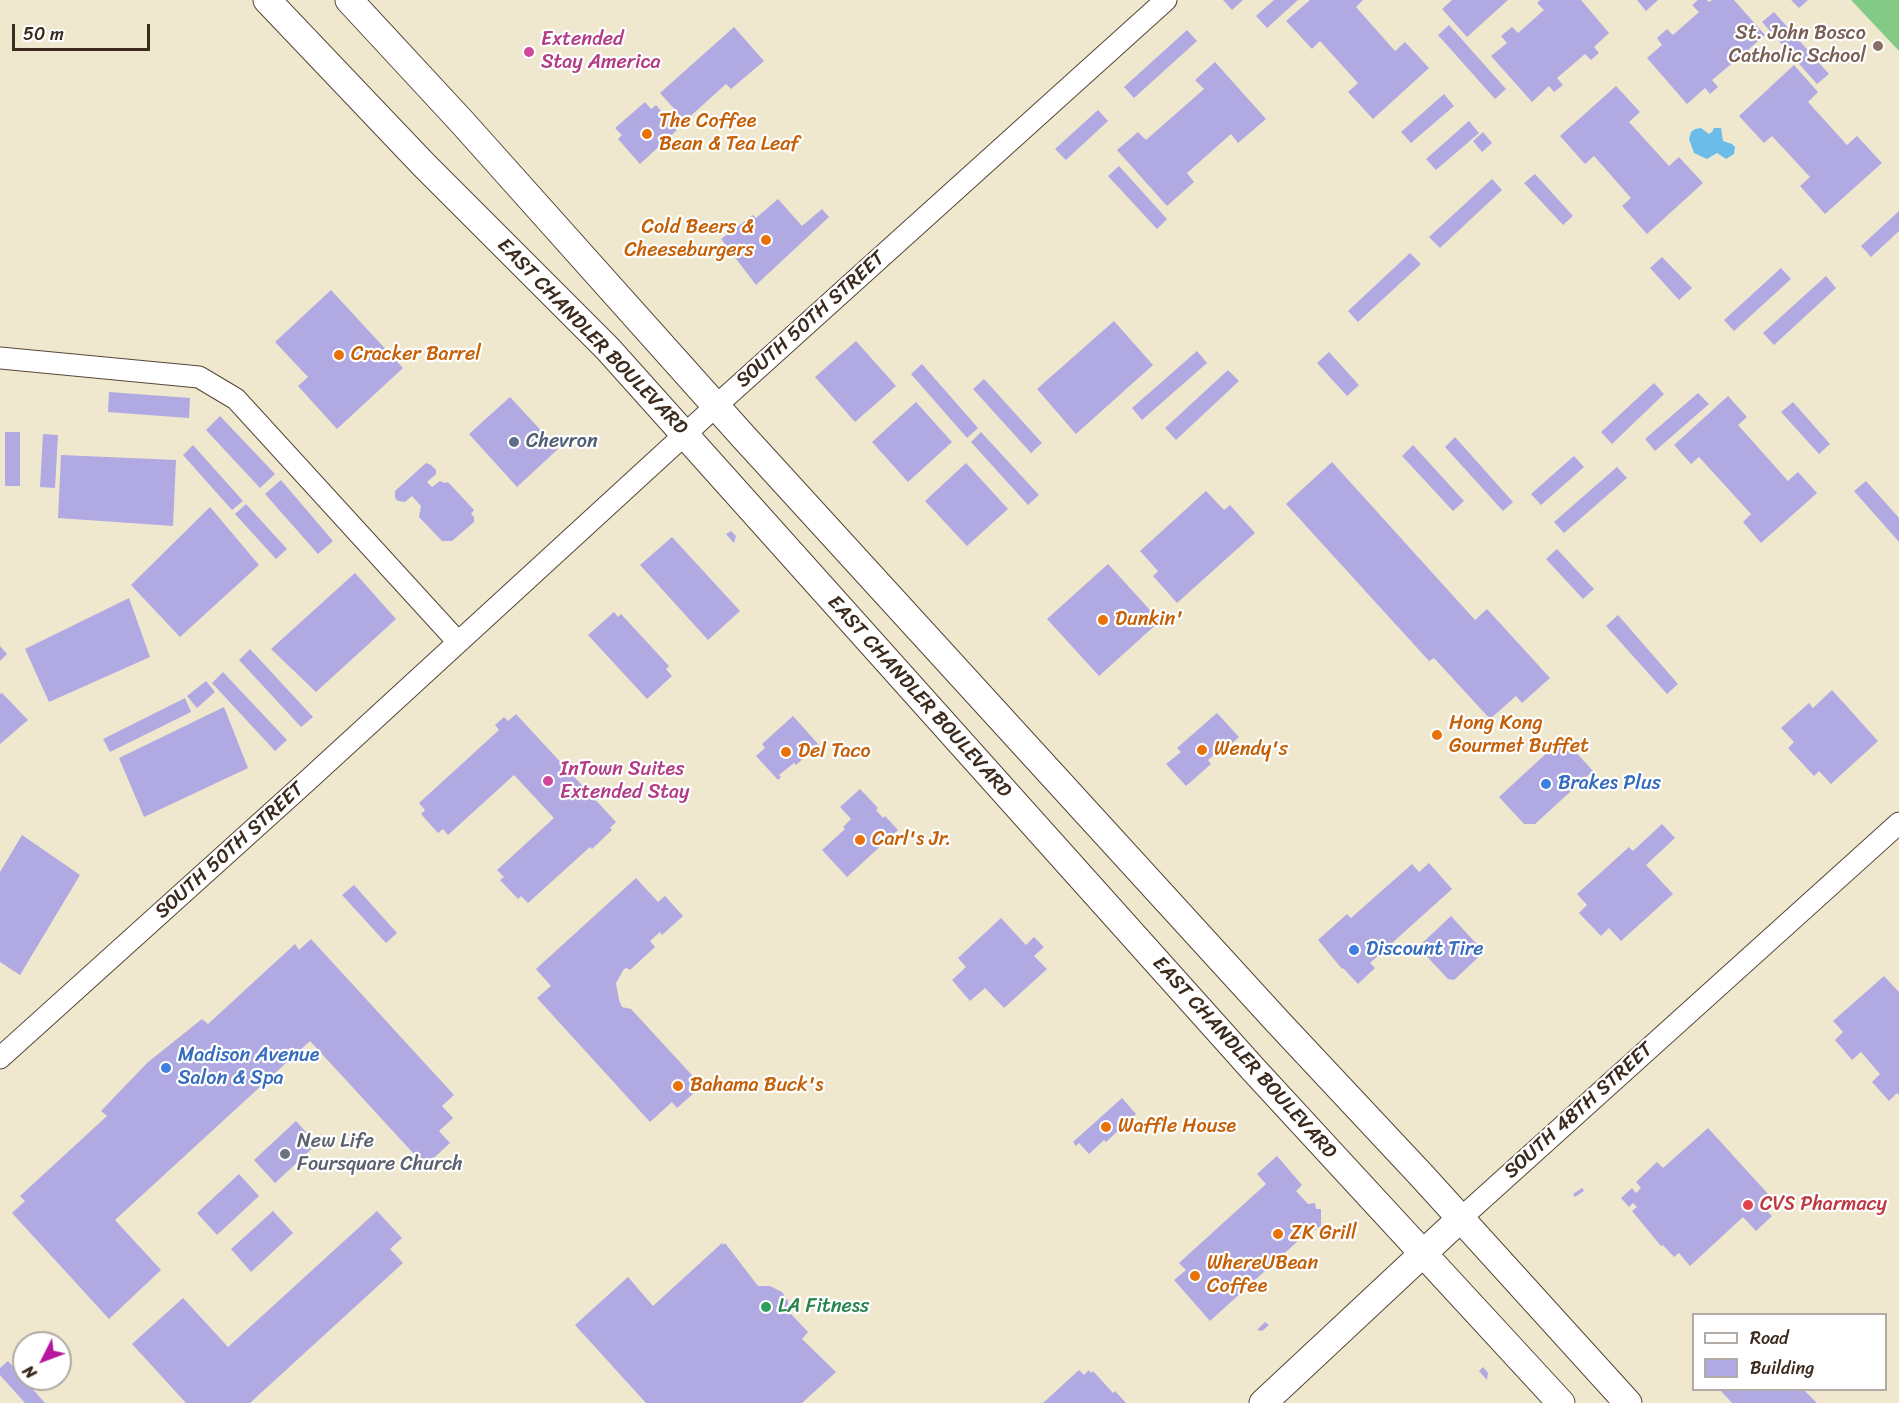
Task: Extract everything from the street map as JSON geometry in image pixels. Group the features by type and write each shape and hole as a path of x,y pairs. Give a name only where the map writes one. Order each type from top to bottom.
{"main road":[{"name":"EAST CHANDLER BOULEVARD","path":"267,0 424,165 608,349 1253,1069 1561,1403"},
{"path":"349,0 1277,1021 1628,1403"},
{"name":"SOUTH 48TH STREET","path":"1263,1403 1460,1219"}],"street":[{"name":"SOUTH 50TH STREET","path":"0,1058 685,434 1166,0"},
{"path":"0,358 199,377 236,399 458,642"},
{"name":"SOUTH 48TH STREET","path":"1460,1219 1899,823"}],"green space":[{"path":"1851,0 1899,0 1899,51"}],"water":[{"path":"1701,128 1709,134 1714,128 1721,128 1723,141 1735,147 1734,154 1726,159 1717,153 1707,159 1694,153 1689,139 1691,132"}],"building":[{"path":"1223,0 1243,0 1232,10"},
{"path":"1274,0 1298,0 1267,28 1256,16"},
{"path":"1310,0 1363,0 1356,7 1395,51 1405,42 1429,68 1373,119 1348,92 1358,83 1320,41 1312,49 1286,21"},
{"path":"1452,0 1508,0 1467,37 1442,9"},
{"path":"1540,0 1581,0 1609,33 1594,47 1599,53 1591,60 1585,54 1557,78 1563,85 1554,92 1549,86 1532,102 1491,56 1507,43 1501,36 1512,27 1518,33 1544,10 1537,3"},
{"path":"1637,0 1658,0 1646,11"},
{"path":"1698,0 1709,2 1734,0 1765,35 1749,49 1754,55 1746,62 1741,56 1712,80 1718,87 1710,94 1705,88 1687,104 1647,58 1662,45 1657,38 1667,29 1673,35 1699,12 1692,5"},
{"path":"1791,0 1808,0 1799,8"},
{"path":"1774,12 1829,74 1817,84 1762,22"},
{"path":"1449,25 1506,89 1495,99 1438,35"},
{"path":"734,27 764,61 731,89 726,84 685,121 660,93"},
{"path":"1187,30 1197,41 1134,98 1124,87"},
{"path":"1215,62 1266,119 1238,143 1231,134 1187,173 1194,182 1167,206 1117,150 1138,132 1146,140 1204,89 1195,80"},
{"path":"1794,65 1818,92 1808,102 1847,145 1857,136 1882,163 1825,214 1800,186 1810,177 1772,136 1764,143 1739,116"},
{"path":"1616,86 1640,112 1629,122 1669,166 1679,157 1703,183 1647,234 1622,206 1631,198 1594,156 1585,164 1560,136"},
{"path":"1444,94 1454,106 1411,143 1401,132"},
{"path":"645,102 651,109 656,105 677,130 640,164 618,139 622,135 615,128"},
{"path":"1098,110 1108,121 1066,160 1055,149"},
{"path":"1469,121 1479,133 1436,170 1426,159"},
{"path":"1483,132 1492,143 1482,152 1473,141"},
{"path":"1119,166 1167,219 1157,229 1108,176"},
{"path":"1535,174 1573,216 1563,225 1524,183"},
{"path":"1492,179 1502,190 1440,248 1429,237"},
{"path":"778,199 802,226 822,209 829,217 756,285 721,239 753,215 756,218"},
{"path":"1899,211 1899,231 1871,257 1861,246"},
{"path":"1410,253 1421,264 1358,322 1348,311"},
{"path":"1662,257 1692,288 1679,300 1650,268"},
{"path":"1781,268 1791,279 1734,331 1724,320"},
{"path":"1826,276 1836,288 1774,345 1763,333"},
{"name":"Cracker Barrel","path":"331,290 403,368 337,429 298,386 308,377 275,342"},
{"path":"1114,321 1153,365 1076,434 1037,389"},
{"path":"856,341 896,386 855,422 815,377"},
{"path":"1197,351 1207,363 1142,420 1132,408"},
{"path":"1329,352 1359,385 1347,396 1317,363"},
{"path":"922,364 978,428 967,438 911,374"},
{"path":"1228,370 1239,381 1176,440 1165,428"},
{"path":"984,379 1042,443 1031,453 973,389"},
{"path":"1654,383 1664,394 1612,444 1601,432"},
{"path":"109,392 190,398 189,418 108,412"},
{"path":"1698,393 1709,404 1655,451 1645,439"},
{"path":"1728,396 1747,417 1738,425 1788,481 1798,472 1817,493 1761,543 1743,522 1751,514 1699,457 1691,464 1674,445"},
{"name":"Chevron","path":"510,397 558,449 517,487 469,434"},
{"path":"916,402 952,442 908,482 872,442"},
{"path":"1793,402 1830,444 1819,454 1781,412"},
{"path":"220,416 275,474 260,488 206,430"},
{"path":"5,432 20,432 20,486 5,486"},
{"path":"981,432 1039,495 1028,505 971,442"},
{"path":"43,434 58,435 55,488 40,487"},
{"path":"1455,437 1513,502 1503,511 1445,447"},
{"path":"193,445 243,501 232,510 183,455"},
{"path":"1413,445 1464,501 1453,511 1402,456"},
{"path":"61,455 176,460 173,526 58,518"},
{"path":"1574,456 1584,467 1541,505 1531,494"},
{"path":"1332,462 1475,620 1487,609 1550,678 1522,703 1516,696 1490,719 1434,658 1429,661 1286,504"},
{"path":"426,463 436,470 436,474 427,482 432,487 440,481 448,482 474,510 471,514 474,522 452,541 442,541 419,517 421,506 412,496 405,502 395,498 395,491"},
{"path":"966,463 1008,509 967,546 925,501"},
{"path":"1617,467 1627,478 1564,533 1554,522"},
{"path":"281,480 333,541 318,554 265,494"},
{"path":"1866,481 1899,518 1899,542 1854,491"},
{"path":"1206,491 1224,510 1230,505 1255,533 1177,603 1153,576 1158,571 1140,551"},
{"path":"246,504 287,549 276,559 235,514"},
{"path":"210,507 259,565 180,637 131,585"},
{"path":"731,531 736,536 734,543 726,534"},
{"path":"672,537 740,611 708,640 640,565"},
{"path":"1557,549 1594,589 1583,599 1546,559"},
{"name":"Dunkin'","path":"1108,564 1160,621 1099,676 1047,619"},
{"path":"355,573 396,619 316,692 271,649"},
{"path":"129,598 150,657 49,702 25,649"},
{"path":"614,612 618,617 621,614 669,666 666,669 672,676 647,699 588,635"},
{"path":"1618,615 1678,684 1667,694 1606,626"},
{"path":"0,646 7,654 0,661"},
{"path":"250,649 313,717 301,727 239,660"},
{"path":"223,672 287,740 275,751 212,683"},
{"path":"206,681 215,692 197,708 187,696"},
{"path":"1832,690 1878,741 1831,784 1819,771 1814,776 1788,748 1794,742 1781,728 1809,703 1813,708"},
{"path":"2,693 28,720 0,744 0,694"},
{"path":"185,698 191,712 110,752 103,739"},
{"path":"224,707 248,768 144,817 119,758"},
{"name":"Wendy's","path":"1217,713 1239,737 1218,756 1215,754 1208,760 1211,764 1186,786 1166,764 1181,752 1177,748"},
{"path":"516,714 616,822 610,828 612,830 592,849 590,847 528,903 521,896 518,899 500,880 504,877 497,870 554,818 514,775 448,835 443,829 438,833 421,814 425,810 419,803 499,730 495,725 504,717 508,721"},
{"name":"Del Taco","path":"793,716 819,745 796,765 794,763 779,775 781,777 778,780 756,756 765,748 762,744"},
{"name":"Brakes Plus","path":"1563,738 1593,771 1535,824 1524,824 1499,797"},
{"name":"Carl's Jr.","path":"860,789 878,808 876,810 883,818 885,816 898,830 847,877 822,850 845,829 843,827 851,819 840,807"},
{"path":"1662,824 1675,838 1646,865 1673,894 1621,941 1609,928 1601,936 1579,913 1587,905 1577,894 1629,847 1633,851"},
{"path":"22,835 80,875 20,975 0,962 0,872"},
{"path":"1429,863 1452,889 1370,963 1375,968 1358,984 1318,940 1347,914 1351,918 1412,864 1419,872"},
{"path":"636,878 658,902 665,896 683,916 662,935 660,932 650,941 655,947 630,970 624,969 616,983 619,1000 622,1007 631,1009 702,1086 677,1108 672,1102 650,1122 537,998 551,986 536,969"},
{"path":"354,885 397,933 386,943 342,895"},
{"path":"1451,916 1484,952 1454,980 1448,979 1418,947"},
{"path":"1001,918 1026,945 1034,937 1044,947 1034,956 1047,969 1004,1008 985,988 970,1001 952,980 966,967 958,958"},
{"path":"311,939 454,1095 442,1106 453,1118 439,1131 450,1143 425,1166 310,1041 115,1220 161,1270 109,1319 12,1213 25,1201 20,1196 107,1116 101,1111 147,1063 202,1019 208,1024 295,944 299,950"},
{"path":"1884,976 1899,992 1899,1095 1897,1093 1889,1101 1872,1082 1880,1074 1861,1052 1852,1060 1835,1040 1843,1032 1833,1021"},
{"name":"Waffle House","path":"1122,1098 1136,1114 1106,1142 1104,1140 1089,1154 1079,1143 1076,1146 1073,1142"},
{"path":"296,1121 317,1144 275,1183 254,1160"},
{"name":"CVS Pharmacy","path":"1708,1128 1769,1195 1759,1203 1772,1216 1756,1231 1743,1217 1690,1266 1679,1253 1674,1257 1663,1245 1661,1246 1632,1211 1637,1207 1633,1203 1629,1207 1621,1198 1632,1188 1636,1193 1641,1188 1636,1182 1657,1162 1663,1168"},
{"path":"1277,1156 1302,1185 1296,1191 1308,1204 1315,1203 1316,1209 1321,1209 1321,1227 1310,1230 1210,1321 1174,1280 1186,1270 1179,1263 1266,1184 1257,1174"},
{"path":"239,1174 259,1196 217,1235 197,1213"},
{"path":"1582,1188 1584,1191 1575,1197 1573,1194"},
{"path":"273,1211 293,1233 251,1272 231,1249"},
{"path":"377,1211 402,1238 390,1249 403,1263 250,1403 186,1403 132,1344 183,1298 228,1347"},
{"path":"722,1243 723,1245 725,1243 758,1286 770,1286 782,1292 788,1301 789,1312 808,1332 802,1339 836,1372 802,1403 646,1403 575,1325 628,1277 653,1306"},
{"path":"1265,1322 1269,1325 1262,1331 1257,1330"},
{"path":"8,1361 12,1366 12,1388 0,1375 0,1368"},
{"path":"1483,1367 1488,1373 1487,1380 1479,1371"},
{"path":"1079,1370 1084,1375 1089,1370 1091,1373 1093,1371 1113,1393 1115,1391 1126,1403 1043,1403"},
{"path":"14,1391 34,1391 45,1403 25,1403"},
{"path":"1721,1391 1805,1391 1817,1403 1732,1403"}],"place":[{"name":"St. John Bosco Catholic School","path":"1878,46"},
{"name":"Extended Stay America","path":"529,52"},
{"name":"The Coffee Bean & Tea Leaf","path":"647,134"},
{"name":"Cold Beers & Cheeseburgers","path":"766,240"},
{"name":"Cracker Barrel","path":"339,355"},
{"name":"Chevron","path":"514,442"},
{"name":"Dunkin'","path":"1103,620"},
{"name":"Hong Kong Gourmet Buffet","path":"1437,735"},
{"name":"Wendy's","path":"1202,750"},
{"name":"Del Taco","path":"786,752"},
{"name":"InTown Suites Extended Stay","path":"548,781"},
{"name":"Brakes Plus","path":"1546,784"},
{"name":"Carl's Jr.","path":"860,840"},
{"name":"Discount Tire","path":"1354,950"},
{"name":"Madison Avenue Salon & Spa","path":"166,1068"},
{"name":"Bahama Buck's","path":"678,1086"},
{"name":"Waffle House","path":"1106,1127"},
{"name":"New Life Foursquare Church","path":"285,1154"},
{"name":"CVS Pharmacy","path":"1748,1205"},
{"name":"ZK Grill","path":"1278,1234"},
{"name":"WhereUBean Coffee","path":"1195,1276"},
{"name":"LA Fitness","path":"766,1307"}]}
